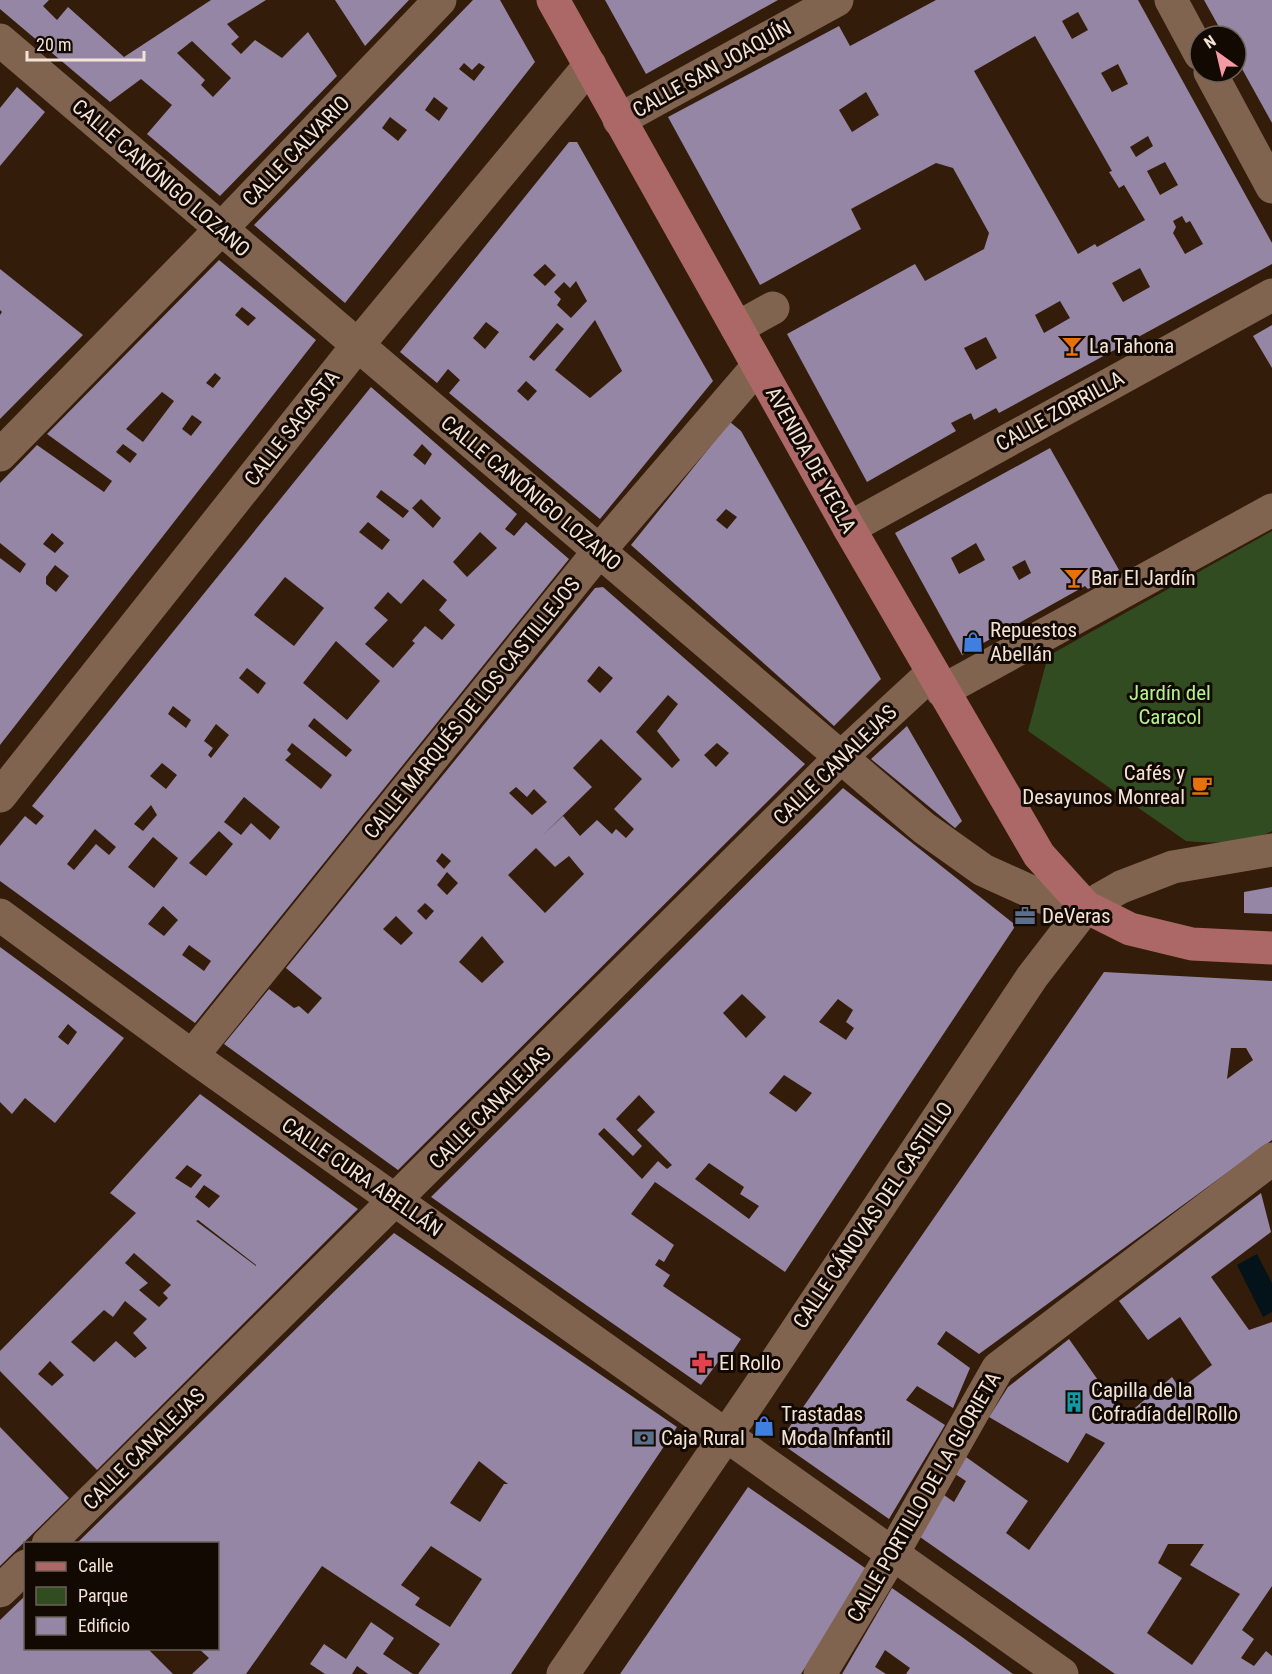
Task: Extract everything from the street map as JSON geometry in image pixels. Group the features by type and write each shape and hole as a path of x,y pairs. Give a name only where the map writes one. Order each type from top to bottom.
{"main road":[{"name":"AVENIDA DE YECLA","path":"553,0 937,682 1039,855 1086,907"},
{"path":"1086,907 1130,929 1169,940 1192,944 1272,948"}],"street":[{"name":"CALLE CALVARIO","path":"0,454 220,230 440,0"},
{"name":"CALLE SAN JOAQUÍN","path":"619,120 837,0"},
{"path":"1171,0 1188,32"},
{"name":"CALLE CANÓNIGO LOZANO","path":"0,40 220,230 924,828 983,870 1047,899 1086,907"},
{"name":"CALLE SAGASTA","path":"0,796 357,346 590,65"},
{"path":"1216,84 1272,187"},
{"name":"CALLE ZORRILLA","path":"849,528 1272,295"},
{"path":"737,328 773,308"},
{"name":"CALLE MARQUÉS DE LOS CASTILLEJOS","path":"192,1056 599,551 758,366"},
{"name":"CALLE CANALEJAS","path":"50,1542 840,758 937,682 1272,510"},
{"path":"1086,907 1121,888 1173,867 1272,850"},
{"name":"CALLE CÁNOVAS DEL CASTILLO","path":"563,1674 1032,977 1086,907"},
{"name":"CALLE CURA ABELLÁN","path":"0,915 192,1056 1062,1674"},
{"name":"CALLE PORTILLO DE LA GLORIETA","path":"820,1674 893,1553 998,1368 1272,1159"},
{"path":"0,1591 24,1568"}],"green space":[{"name":"Jardín del Caracol","path":"1272,531 1272,831 1253,838 1230,842 1186,841 1028,731 1048,656"}],"shaded area":[{"path":"1257,1254 1272,1283 1272,1312 1263,1317 1237,1265"}],"building":[{"path":"0,0 49,0 43,6 57,20 68,7 124,57 211,0 266,0 227,24 239,37 231,44 241,54 255,40 282,58 308,32 337,76 220,196 147,134 172,105 141,79 110,102 0,9","holes":["192,41 231,78 213,97 201,85 205,80 177,53"]},
{"path":"335,0 409,0 365,46"},
{"path":"473,0 500,0 535,62 345,303 254,225","holes":["464,63 472,70 479,63 485,67 474,81 459,69","434,97 448,108 439,121 425,110","390,117 407,130 398,141 382,128"]},
{"path":"605,0 778,0 646,74"},
{"path":"936,0 1138,0 1272,243 1272,264 999,413 996,408 974,420 971,413 951,423 956,431 867,482 787,334 915,264 925,281 984,249 989,233 953,168 936,163 851,209 861,229 760,285 668,117 839,26 850,46","holes":["1078,12 1088,30 1072,39 1062,21","1035,36 1112,171 1109,172 1119,188 1124,185 1145,220 1097,247 1095,244 1078,254 974,71","1118,64 1128,84 1112,92 1101,73","866,92 879,115 852,132 839,110","1148,136 1153,146 1136,157 1130,147","1165,162 1178,185 1160,195 1147,171","1182,216 1186,223 1190,221 1203,244 1185,254 1173,233 1176,227 1173,221","1140,268 1150,287 1123,302 1112,283","1060,301 1070,318 1044,333 1035,315","986,337 997,358 976,370 964,348"]},
{"path":"1204,0 1272,0 1272,123 1248,80 1248,24 1217,24"},
{"path":"17,87 45,112 0,166 0,108"},
{"path":"569,142 577,142 713,381 600,519 449,393 460,380 448,369 437,383 400,352","holes":["545,264 556,275 545,286 533,275","576,281 587,301 571,318 557,305 561,299 554,292 564,282 570,288","595,320 622,371 590,398 555,370","486,322 499,332 485,349 473,338","557,323 564,329 534,361 529,357","526,381 537,391 528,401 517,391"]},
{"path":"219,260 316,340 0,745 0,558 20,573 26,564 0,543 0,483 37,445 104,492 112,481 47,434","holes":["242,307 256,318 248,326 235,315","215,373 221,378 213,388 206,383","162,392 174,401 143,442 126,429","192,415 202,422 191,436 182,429","123,444 137,454 130,463 116,452","52,533 64,543 55,553 43,544","55,565 69,576 56,592 46,584 46,577"]},
{"path":"0,269 83,335 0,419 0,315 2,312 0,310"},
{"path":"1272,325 1272,368 1253,336"},
{"path":"371,387 517,514 505,529 514,536 526,522 569,559 195,1023 0,881 0,846 25,816 36,825 44,816 32,806","holes":["422,444 432,454 425,465 413,455","381,490 409,511 403,518 376,497","421,499 441,518 433,528 412,508","368,522 390,540 382,550 359,532","480,532 497,548 467,577 453,562","285,577 324,608 294,646 254,615","423,579 447,600 439,610 455,625 442,640 425,626 412,641 415,643 393,668 365,644 388,620 374,608 388,592 401,604","336,641 380,681 347,720 303,683","247,668 266,683 258,694 239,678","173,706 191,720 186,728 168,714","314,718 352,750 346,757 308,726","216,724 229,735 211,758 208,755 213,748 204,741","292,743 332,775 321,789 285,760 291,754 287,750","162,763 177,775 166,789 150,776","244,797 280,827 270,840 251,823 241,835 224,822","151,805 157,815 143,831 134,824","95,829 116,847 109,855 96,844 74,870 67,864","219,831 233,844 206,876 189,863","153,837 178,858 154,888 128,867","163,906 178,920 164,936 148,924","189,945 211,961 204,971 182,955"]},
{"path":"730,422 741,431 881,679 834,726 631,545","holes":["726,509 737,517 727,529 716,520"]},
{"path":"1050,448 1119,570 1088,589 1085,586 962,655 895,533","holes":["976,543 985,560 959,574 951,558","1025,560 1031,573 1019,580 1012,567"]},
{"path":"603,587 805,764 398,1170 224,1044 269,989 294,1008 299,1006 308,1014 322,998 286,968 595,588","holes":["599,666 613,678 600,693 587,681","668,695 678,704 657,731 680,760 672,768 636,732","601,739 642,779 614,809 634,829 626,838 616,829 612,834 597,820 580,836 563,816 542,836 592,787 573,768","717,743 729,753 716,767 704,755","516,787 527,797 534,789 547,802 532,815 509,793","536,848 555,867 569,856 584,874 545,913 508,875","442,853 451,861 444,869 436,861","447,872 458,883 447,895 437,885","425,903 434,911 426,920 417,911","396,916 413,933 401,945 383,929","482,936 504,962 482,983 459,962"]},
{"path":"907,726 962,821 955,828 871,759"},
{"path":"843,788 1013,923 1014,928 785,1272 655,1182 631,1214 674,1245 664,1262 659,1259 655,1265 670,1275 663,1286 741,1339 724,1365 718,1362 701,1385 431,1197","holes":["742,994 766,1017 746,1038 723,1013","838,999 853,1010 846,1022 854,1028 846,1040 819,1022","784,1075 812,1093 796,1112 769,1093","639,1095 655,1112 637,1130 672,1165 667,1169 658,1161 642,1179 598,1134 604,1128 633,1156 642,1146 616,1119","709,1163 744,1187 740,1194 759,1206 749,1219 695,1179"]},
{"path":"1272,887 1272,914 1244,913 1244,892"},
{"path":"0,947 124,1038 55,1123 25,1098 12,1114 0,1102","holes":["68,1024 77,1032 68,1045 58,1037"]},
{"path":"1104,972 1272,981 1272,1140 979,1354 946,1331 937,1344 970,1368 953,1408 917,1386 906,1400 945,1425 889,1519 779,1442","holes":["1231,1048 1246,1048 1253,1060 1227,1079"]},
{"path":"200,1094 358,1209 97,1470 0,1371 0,1351 136,1213 110,1193","holes":["187,1165 202,1175 191,1188 175,1178","204,1185 220,1196 209,1208 195,1197","198,1220 256,1266 196,1221","134,1253 171,1285 163,1293 168,1298 159,1307 139,1290 148,1283 125,1263","125,1301 147,1319 133,1333 147,1348 135,1358 116,1341 94,1362 71,1342 104,1310 113,1317","50,1361 64,1375 52,1386 38,1374"]},
{"path":"1261,1193 1271,1232 1211,1277 1249,1330 1272,1322 1272,1586 1242,1630 1254,1639 1241,1658 1254,1666 1266,1651 1272,1656 1272,1674 1115,1674 920,1537 944,1495 954,1502 966,1481 955,1474 966,1457 1028,1501 1006,1533 1029,1550 1105,1443 1086,1433 1068,1463 989,1417 1008,1387 1069,1339 1124,1417 1172,1377 1180,1389 1212,1365 1180,1317 1148,1340 1119,1301","holes":["1168,1544 1204,1544 1190,1565 1240,1594 1192,1665 1147,1633 1182,1578 1158,1563"]},
{"path":"394,1233 677,1427 511,1674 418,1674 440,1644 322,1566 246,1674 192,1674 209,1658 200,1650 219,1650 219,1542 78,1542","holes":["479,1461 508,1484 504,1484 480,1522 450,1503","431,1546 482,1579 450,1627 415,1605 420,1598 401,1585"]},
{"path":"0,1427 69,1498 0,1566"},
{"path":"748,1487 868,1570 801,1674 620,1674"},
{"path":"892,1588 1013,1674 906,1674 910,1668 885,1650 875,1667 886,1674 842,1674"},
{"path":"24,1597 24,1650 149,1650 173,1674 0,1674 0,1620"},
{"path":"371,1622 394,1638 383,1654 413,1674 368,1674 357,1666 352,1674 325,1674 310,1664 324,1644 346,1659"}],"place":[{"name":"La Tahona","path":"1072,346"},
{"name":"Bar El Jardín","path":"1074,578"},
{"name":"Repuestos Abellán","path":"973,642"},
{"name":"Cafés y Desayunos Monreal","path":"1202,785"},
{"name":"DeVeras","path":"1025,916"},
{"name":"El Rollo","path":"702,1363"},
{"name":"Capilla de la Cofradía del Rollo","path":"1074,1402"},
{"name":"Trastadas Moda Infantil","path":"764,1426"},
{"name":"Caja Rural","path":"644,1438"}]}
